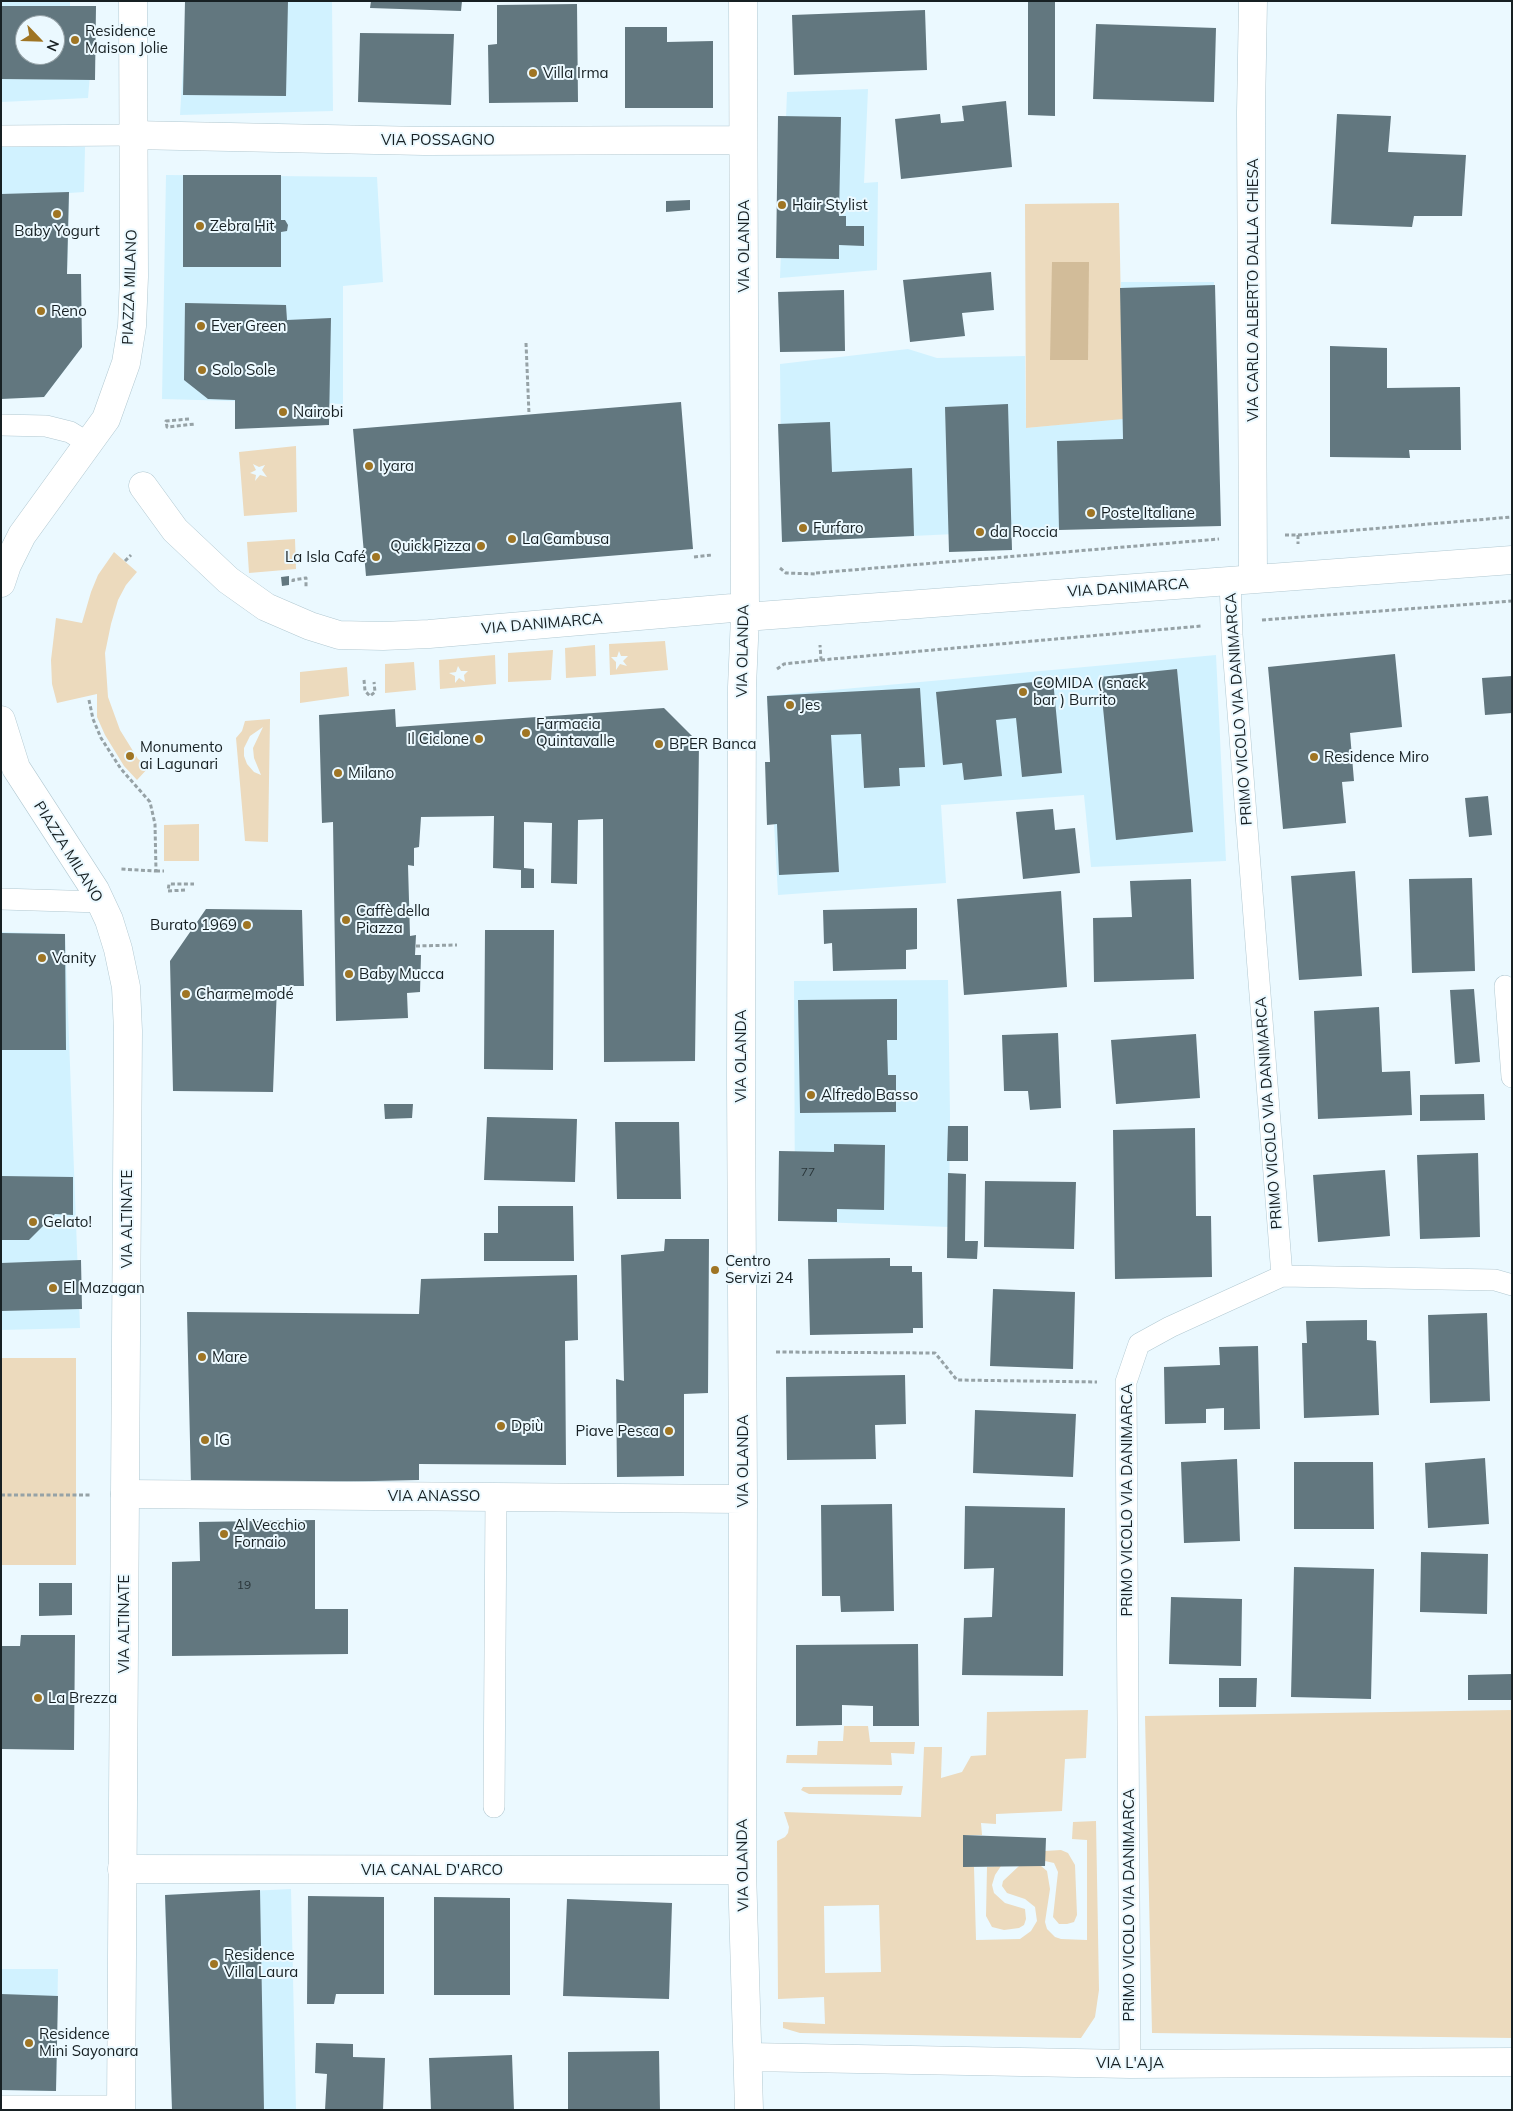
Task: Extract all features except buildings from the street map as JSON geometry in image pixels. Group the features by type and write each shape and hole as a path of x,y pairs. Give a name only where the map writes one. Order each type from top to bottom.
{"street":[{"name":"PIAZZA MILANO","path":"1,583 7,565 22,535 106,419 117,393 126,363 134,277 133,1"},
{"name":"VIA OLANDA","path":"743,1 742,1870 749,2110"},
{"name":"VIA CARLO ALBERTO DALLA CHIESA","path":"1242,580 1254,536 1251,112 1253,1"},
{"name":"VIA POSSAGNO","path":"132,135 424,140 744,140"},
{"name":"VIA DANIMARCA","path":"143,486 175,530 228,580 266,607 310,626 339,635 429,634 1242,580 1512,560"},
{"name":"PIAZZA MILANO","path":"1,720 16,768 95,890 109,920 118,949 126,987 127,1137"},
{"name":"VIA ALTINATE","path":"121,2108 127,1137"},
{"name":"VIA ANASSO","path":"125,1494 743,1499"},
{"name":"VIA CANAL D'ARCO","path":"122,1870 742,1870"},
{"name":"VIA L'AJA","path":"748,2057 1130,2064 1512,2062"}],"lane":[{"path":"1,136 132,135"},
{"path":"1,425 46,426 70,432 88,442"},
{"name":"PRIMO VICOLO VIA DANIMARCA","path":"1130,2064 1126,1382 1139,1344 1170,1326 1282,1276 1232,635 1242,580"},
{"path":"1,899 100,902"},
{"path":"1505,986 1512,1077"},
{"path":"1282,1276 1495,1280 1512,1285"},
{"path":"494,1807 496,1496"},
{"path":"1,2106 121,2108"}],"path":[{"path":"526,343 529,414"},
{"path":"189,419 166,420 167,427 196,424"},
{"path":"1298,535 1512,517"},
{"path":"816,573 1254,536"},
{"path":"125,561 131,555"},
{"path":"292,580 306,578 306,588"},
{"path":"821,660 1233,623 1512,601"},
{"path":"364,680 365,691 370,696 375,692 374,682"},
{"path":"89,700 92,719 109,750 121,769 150,802 155,824 156,871"},
{"path":"80,866 164,871"},
{"path":"185,890 168,891 169,884 194,884"},
{"path":"416,946 457,945"},
{"path":"743,1352 935,1352 956,1380 1126,1382"},
{"path":"1,1495 125,1494"}],"shaded area":[{"name":"Residence Maison Jolie","path":"1,1 70,1 70,6 96,6 88,98 1,102"},
{"path":"187,1 332,1 333,111 180,115"},
{"path":"868,89 864,183 878,182 877,270 780,278 787,92"},
{"name":"Reno","path":"1,147 85,147 84,192 69,193 67,274 82,347 44,397 1,398"},
{"path":"166,175 377,177 383,282 343,286 343,404 162,399"},
{"path":"1119,203 1123,419 1026,428 1025,204"},
{"path":"1052,262 1089,262 1088,360 1050,360"},
{"path":"1121,282 1214,282 1215,522 782,542 780,364 908,349 937,358 1025,356 1026,428 1123,418"},
{"path":"296,446 297,512 244,516 239,452","holes":["253,464 259,467 265,465 262,470 267,477 260,475 255,481 256,475 250,473 256,470"]},
{"path":"295,539 296,569 249,573 247,542"},
{"path":"114,552 137,572 126,585 118,600 105,653 108,697 120,730 138,759 149,767 137,780 124,766 105,735 97,717 97,694 57,703 52,684 51,660 56,618 82,623 98,575"},
{"path":"665,641 668,670 610,675 609,644","holes":["619,651 621,656 628,656 623,661 627,666 620,664 616,670 616,662 611,657 617,657"]},
{"path":"595,645 596,676 566,678 565,648"},
{"path":"553,650 551,680 508,682 508,653"},
{"path":"495,655 496,684 440,689 439,660","holes":["458,666 461,671 468,671 464,675 465,682 459,678 455,683 455,676 449,673 456,672"]},
{"path":"1216,655 1226,861 1091,867 1084,795 941,805 946,883 778,895 767,696"},
{"path":"414,662 416,690 385,693 385,664"},
{"path":"347,667 349,696 300,703 300,672"},
{"path":"270,719 268,842 245,841 236,738 242,731 245,721","holes":["263,727 253,748 254,758 261,775 254,772 247,764 244,748 250,736"]},
{"path":"199,824 199,861 164,861 164,825"},
{"path":"1,932 65,934 80,1328 1,1330"},
{"path":"948,980 949,1227 795,1221 794,981"},
{"path":"1,1358 76,1358 76,1565 1,1565"},
{"path":"1088,1710 1086,1758 1065,1759 1062,1811 996,1814 996,1824 981,1823 982,1835 963,1835 963,1866 974,1867 976,1940 1020,1939 1031,1931 1037,1921 1035,1907 1025,1899 1007,1893 1002,1886 1003,1881 1019,1866 1041,1866 1047,1871 1050,1889 1045,1922 1047,1929 1055,1937 1061,1939 1087,1940 1087,1840 1072,1839 1073,1822 1096,1821 1099,1990 1095,2017 1081,2038 800,2033 783,2028 783,2022 825,2024 824,1997 778,1999 777,1841 788,1833 789,1827 784,1812 921,1817 924,1747 942,1747 941,1778 962,1772 971,1756 986,1755 987,1712","holes":["879,1905 881,1972 825,1973 824,1906"]},
{"path":"1512,1710 1512,2038 1152,2033 1145,1716"},
{"path":"844,1726 868,1726 870,1742 915,1742 914,1754 891,1753 892,1765 786,1763 787,1755 817,1755 818,1741 843,1741"},
{"path":"903,1786 901,1795 809,1794 801,1790 803,1787"},
{"path":"1061,1850 1068,1853 1075,1865 1077,1915 1074,1922 1067,1924 1059,1924 1053,1917 1058,1872 1054,1863 1045,1861 1045,1851"},
{"path":"1001,1866 995,1875 992,1885 994,1893 1005,1903 1025,1909 1026,1919 1024,1925 1019,1928 1004,1930 992,1927 986,1916 987,1867"},
{"path":"291,1889 296,2110 172,2110 165,1895"},
{"name":"Residence Mini Sayonara","path":"1,1969 58,1969 56,2091 1,2090"}],"place":[{"name":"Residence Maison Jolie","path":"75,40"},
{"name":"Villa Irma","path":"533,73"},
{"name":"Hair Stylist","path":"782,205"},
{"name":"Baby Yogurt","path":"57,214"},
{"name":"Zebra Hit","path":"200,226"},
{"name":"Reno","path":"41,311"},
{"name":"Ever Green","path":"201,326"},
{"name":"Solo Sole","path":"202,370"},
{"name":"Nairobi","path":"283,412"},
{"name":"Iyara","path":"369,466"},
{"name":"Poste Italiane","path":"1091,513"},
{"name":"Furfaro","path":"803,528"},
{"name":"da Roccia","path":"980,532"},
{"name":"La Cambusa","path":"512,539"},
{"name":"Quick Pizza","path":"481,546"},
{"name":"La Isla Café","path":"376,557"},
{"name":"COMIDA ( snack bar ) Burrito","path":"1023,692"},
{"name":"Jes","path":"790,705"},
{"name":"Farmacia Quintavalle","path":"526,733"},
{"name":"Il Ciclone","path":"479,739"},
{"name":"BPER Banca","path":"659,744"},
{"name":"Monumento ai Lagunari","path":"130,756"},
{"name":"Residence Miro","path":"1314,757"},
{"name":"Milano","path":"338,773"},
{"name":"Caffè della Piazza","path":"346,920"},
{"name":"Burato 1969","path":"247,925"},
{"name":"Vanity","path":"42,958"},
{"name":"Baby Mucca","path":"349,974"},
{"name":"Charme modé","path":"186,994"},
{"name":"Alfredo Basso","path":"811,1095"},
{"name":"Gelato!","path":"33,1222"},
{"name":"Centro Servizi 24","path":"715,1270"},
{"name":"El Mazagan","path":"53,1288"},
{"name":"Mare","path":"202,1357"},
{"name":"Dpiù","path":"501,1426"},
{"name":"Piave Pesca","path":"669,1431"},
{"name":"IG","path":"205,1440"},
{"name":"Al Vecchio Fornaio","path":"224,1534"},
{"name":"La Brezza","path":"38,1698"},
{"name":"Residence Villa Laura","path":"214,1964"},
{"name":"Residence Mini Sayonara","path":"29,2043"}]}
